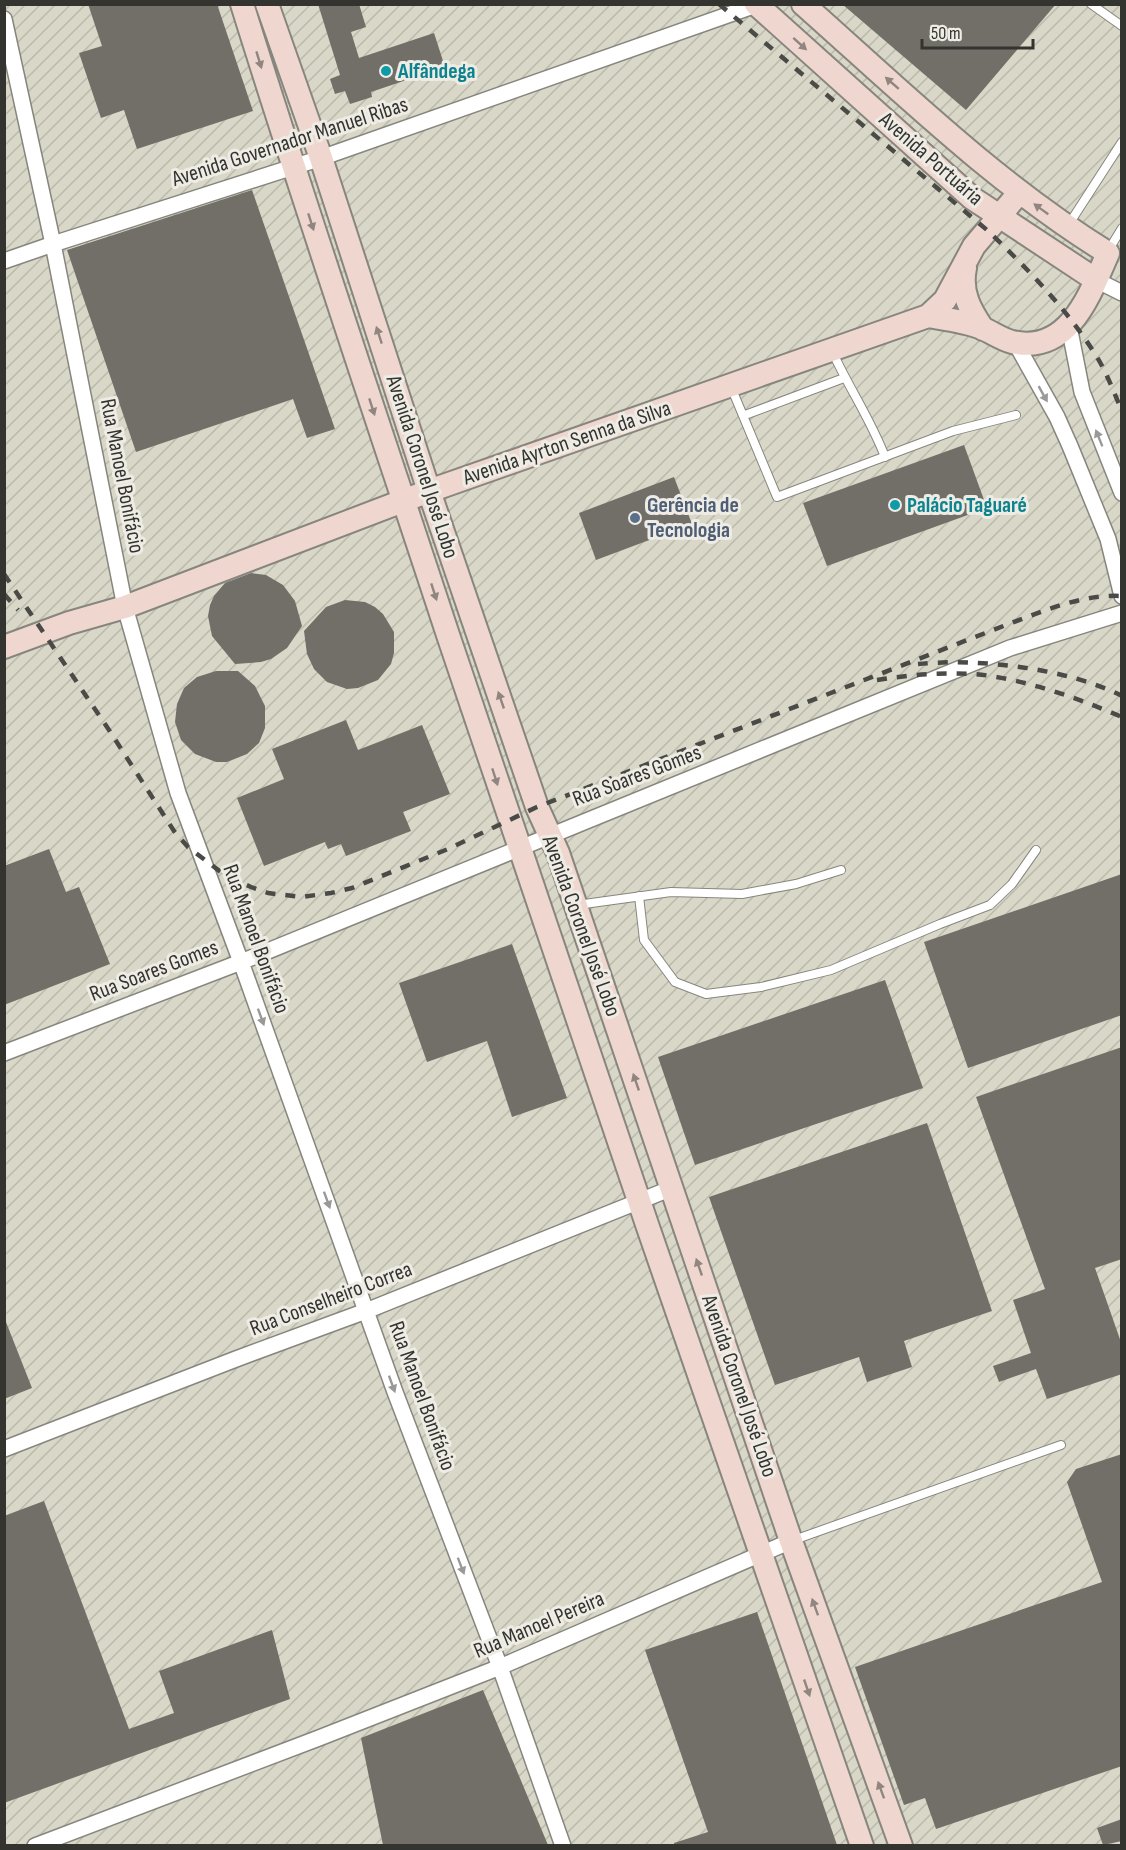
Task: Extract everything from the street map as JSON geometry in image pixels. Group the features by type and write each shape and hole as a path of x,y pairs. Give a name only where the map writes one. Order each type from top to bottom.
{"street":[{"name":"Avenida Coronel José Lobo","path":"242,4 292,166 519,848 862,1845"},
{"name":"Avenida Coronel José Lobo","path":"267,4 321,158 429,491 537,807 576,905 791,1541 901,1845"},
{"name":"Avenida Portuária","path":"803,4 1019,193 1066,227 1115,256"},
{"name":"Avenida Governador Manuel Ribas","path":"4,261 321,158 757,5"},
{"name":"Avenida Portuária","path":"757,5 972,198 1096,280 1122,293"},
{"name":"Rua Manoel Bonifácio","path":"4,19 53,244 125,607 178,793 366,1311 500,1667 563,1845"},
{"name":"Avenida Ayrton Senna da Silva","path":"4,647 69,623 125,607 429,491 928,316 945,300 974,246 1019,193"},
{"path":"928,316 983,329 1015,342 1040,342 1052,338 1069,326 1096,280 1115,256"},
{"path":"967,258 964,271 965,297 969,308 983,329"},
{"path":"1069,326 1082,392 1122,493"},
{"path":"1015,342 1057,417 1070,446 1108,539 1122,596"},
{"name":"Rua Soares Gomes","path":"4,1053 241,962 1010,648 1122,614"},
{"name":"Rua Conselheiro Correa","path":"4,1449 366,1311 672,1188"},
{"name":"Rua Manoel Pereira","path":"35,1845 500,1667 791,1541"}],"lane":[{"path":"1091,4 1122,26"},
{"path":"1066,227 1122,142"},
{"path":"1115,256 1122,228"},
{"path":"832,349 844,378 874,428 885,457"},
{"path":"745,415 844,378"},
{"path":"731,385 777,497 953,431 1016,415"},
{"path":"639,896 644,940 675,982 706,994 761,987 831,970 990,905 1012,884 1036,850"},
{"path":"576,905 671,892 742,894 796,884 841,870"},
{"name":"Rua Manoel Pereira","path":"791,1541 1061,1446"}],"shaded area":[{"path":"5,5 1121,5 1121,1845 5,1845"}],"building":[{"path":"88,4 217,4 253,111 137,149 124,110 101,118 79,53 102,46"},
{"name":"Alfândega","path":"318,4 359,4 366,27 351,32 359,58 434,33 445,67 371,92 372,97 350,104 345,91 335,94 330,79 340,75"},
{"path":"842,4 1056,4 966,110"},
{"path":"252,190 335,429 307,438 293,399 136,452 67,250"},
{"name":"Palácio Taguaré","path":"964,445 987,508 827,566 803,503"},
{"name":"Gerência de Tecnologia","path":"674,477 692,524 596,560 579,513"},
{"path":"251,573 266,575 283,585 295,601 302,626 287,648 271,659 235,664 212,636 208,616 214,596 225,583"},
{"path":"345,600 365,602 375,607 383,614 394,632 394,653 391,664 378,680 358,688 347,689 327,682 314,669 307,654 304,631 326,607"},
{"path":"216,671 238,671 255,686 265,706 265,728 259,743 247,754 227,762 216,762 195,754 181,740 175,722 177,704 184,688 197,677"},
{"path":"346,720 358,750 422,725 450,794 403,812 411,831 346,856 341,844 328,849 325,842 264,866 237,798 284,779 272,749"},
{"path":"49,849 66,892 79,887 110,964 4,1005 4,866"},
{"path":"1122,874 1122,1015 968,1068 924,942"},
{"path":"512,944 567,1098 512,1117 487,1041 427,1062 399,983"},
{"path":"885,980 923,1088 695,1165 658,1057"},
{"path":"1122,1047 1122,1259 1095,1268 1122,1345 1122,1374 1047,1399 1036,1369 999,1382 993,1366 1031,1353 1013,1300 1045,1289 976,1097"},
{"path":"927,1123 992,1311 904,1341 912,1367 867,1382 859,1357 775,1385 709,1197"},
{"path":"4,1317 32,1388 4,1399"},
{"path":"1122,1454 1122,1766 936,1829 925,1798 904,1805 855,1667 1102,1582 1067,1482 1076,1469"},
{"path":"44,1501 129,1729 174,1713 159,1671 272,1630 290,1699 4,1803 4,1516"},
{"path":"757,1612 837,1845 674,1845 674,1843 708,1832 645,1650"},
{"path":"483,1690 548,1845 383,1845 361,1738"},
{"path":"1122,1819 1122,1841 1103,1845 1097,1828"}],"railway":[{"path":"719,4 987,230 1018,260 1063,310 1090,346 1104,370 1122,411"},
{"path":"4,574 174,831 188,847 226,876 268,893 301,897 352,888 448,849 537,807 1034,614 1077,601 1122,596"},
{"path":"4,594 18,610"},
{"path":"918,664 967,663 1022,667 1075,678 1122,696"},
{"path":"877,680 937,674 992,676 1049,690 1122,717"}],"place":[{"name":"Alfândega","path":"386,71"},
{"name":"Palácio Taguaré","path":"895,505"},
{"name":"Gerência de Tecnologia","path":"635,518"}]}
